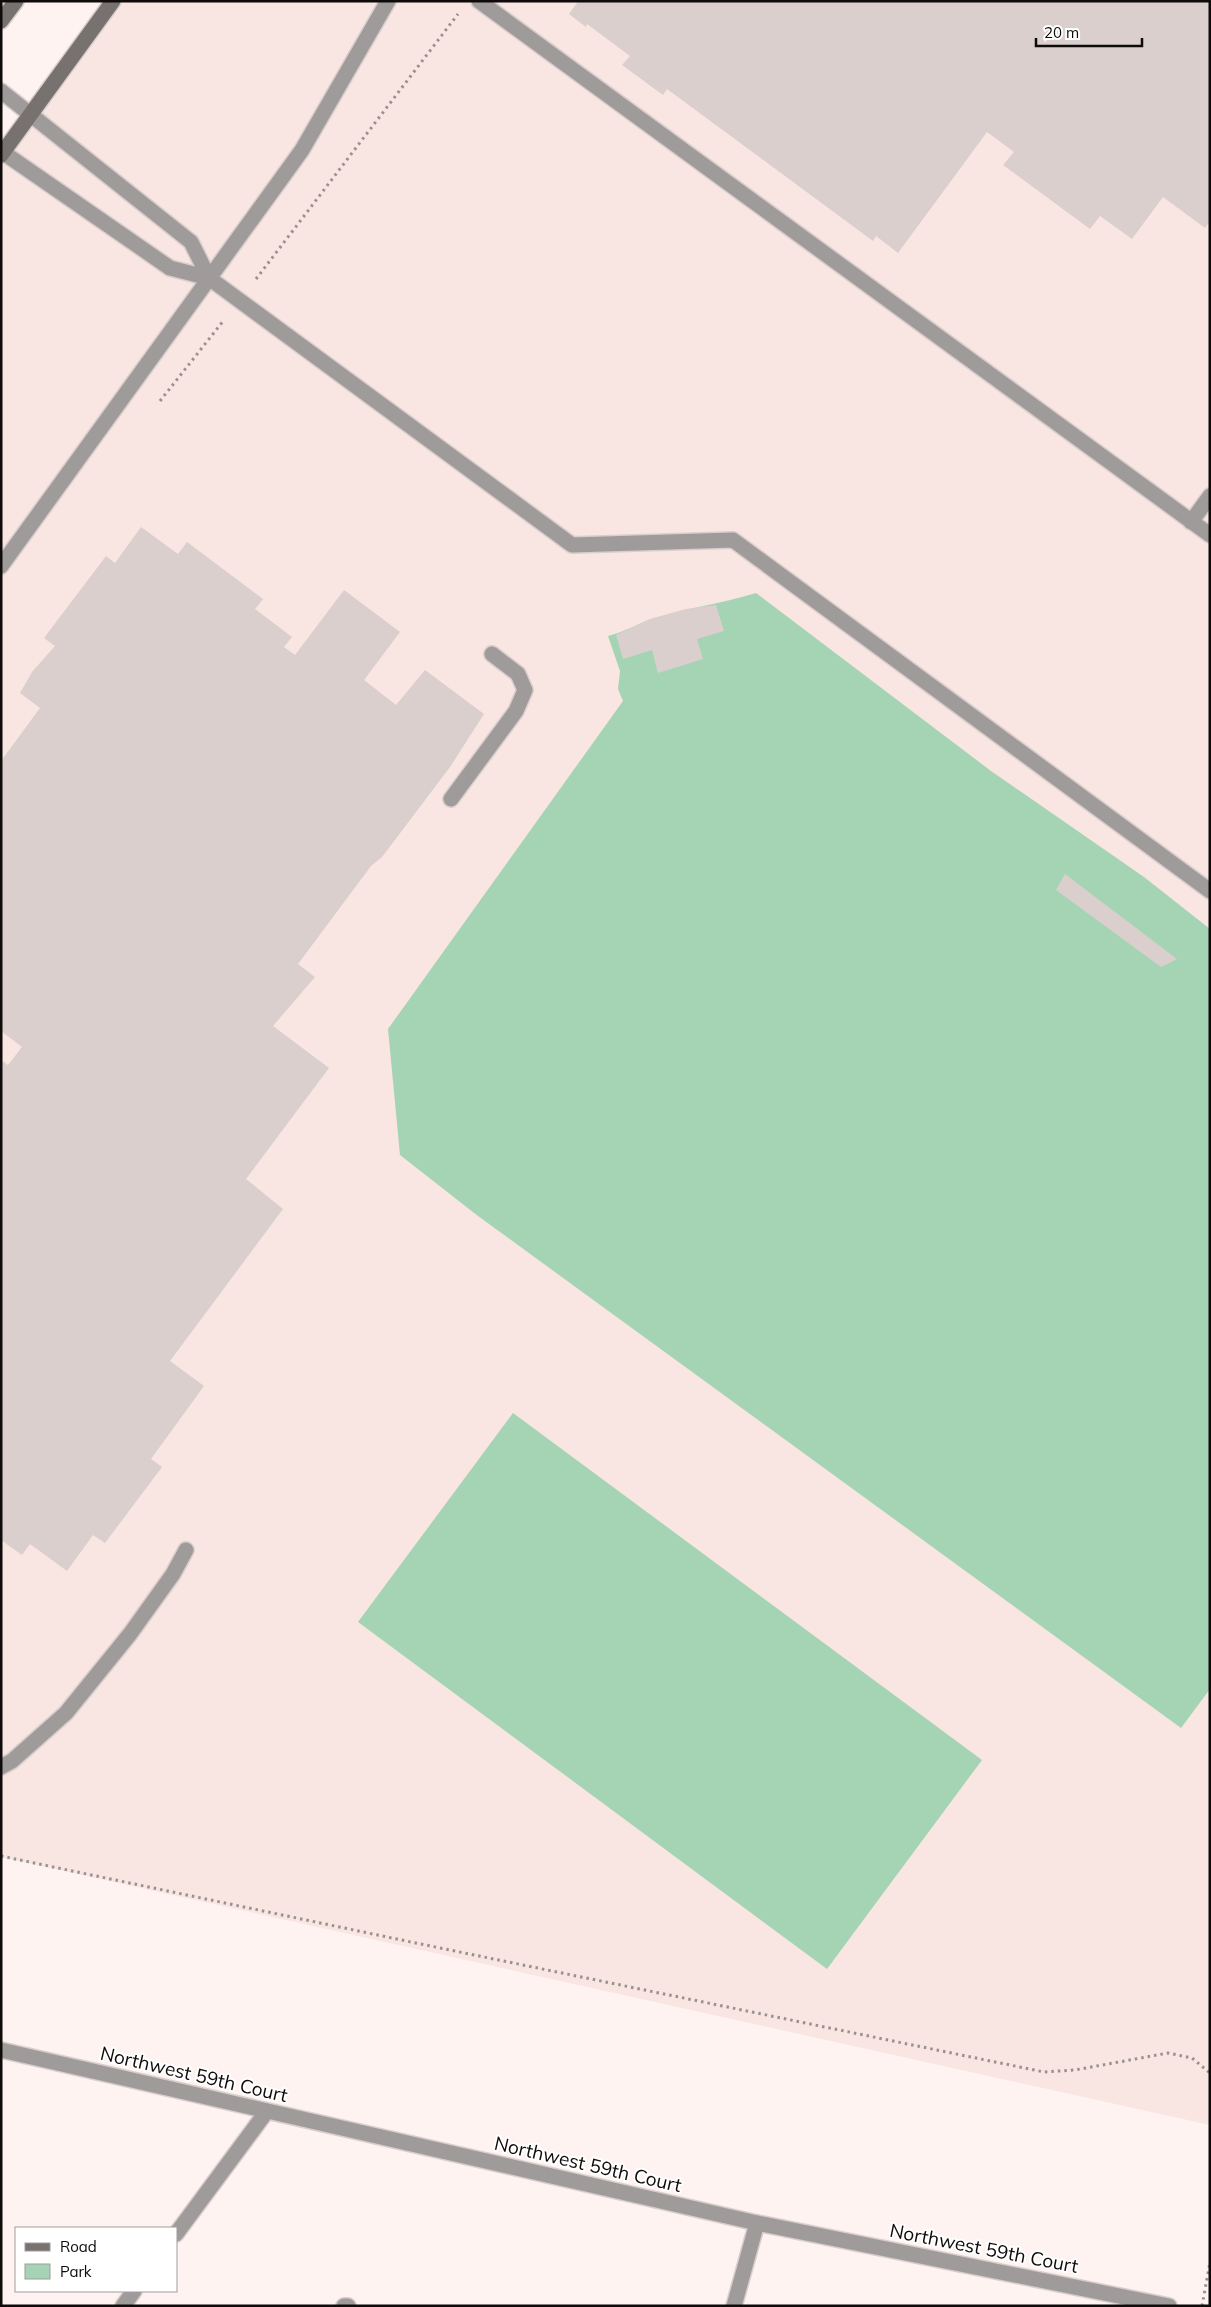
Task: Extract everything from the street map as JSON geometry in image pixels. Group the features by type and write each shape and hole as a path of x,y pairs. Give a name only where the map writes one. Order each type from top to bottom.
{"street":[{"path":"1,21 16,1"},
{"path":"113,1 2,153 170,268 209,278 572,545 734,540 1210,891"},
{"path":"1,566 302,150 388,1"},
{"path":"479,1 1210,535"},
{"path":"1,91 191,242 209,278"},
{"path":"1191,522 1210,496"},
{"path":"451,798 516,710 526,690 518,674 492,654"},
{"path":"1,1767 12,1762 66,1713 130,1634 173,1574 186,1550"},
{"name":"Northwest 59th Court","path":"1,2050 757,2224 1169,2306"},
{"path":"178,2231 267,2111"},
{"path":"734,2306 757,2224"},
{"path":"123,2306 133,2292"}],"path":[{"path":"160,401 240,300 461,9"},
{"path":"1,1856 1044,2072 1075,2070 1168,2053 1192,2058 1210,2073"},
{"path":"1202,2306 1210,2262"}],"shaded area":[{"path":"113,1 1210,1 1210,2125 1,1857 1,155"}],"green space":[{"path":"756,593 991,771 1144,877 1210,929 1210,1689 1181,1728 478,1216 400,1155 388,1029 623,701 618,689 620,671 608,636 655,618"},
{"path":"513,1413 982,1760 827,1969 358,1622"}],"building":[{"path":"575,1 1210,1 1210,221 1205,228 1163,197 1132,239 1100,216 1090,229 1003,165 1014,152 987,132 898,253 876,236 873,241 667,89 663,95 622,65 630,56 587,24 586,27 569,14 577,3"},
{"path":"141,527 178,554 187,542 263,599 255,609 292,637 284,647 295,655 344,590 400,632 364,680 396,705 425,670 484,714 450,767 382,857 371,866 298,964 315,977 273,1026 329,1068 246,1179 283,1209 170,1361 204,1386 151,1459 162,1467 105,1543 93,1535 67,1571 30,1544 22,1555 1,1540 1,1060 8,1065 22,1047 1,1031 1,761 40,708 20,693 32,672 55,646 44,638 106,556 115,563"},
{"path":"716,605 724,631 697,639 703,659 658,673 652,650 623,659 616,635 650,619 686,609"},
{"path":"1065,874 1177,959 1161,967 1056,890"}]}
